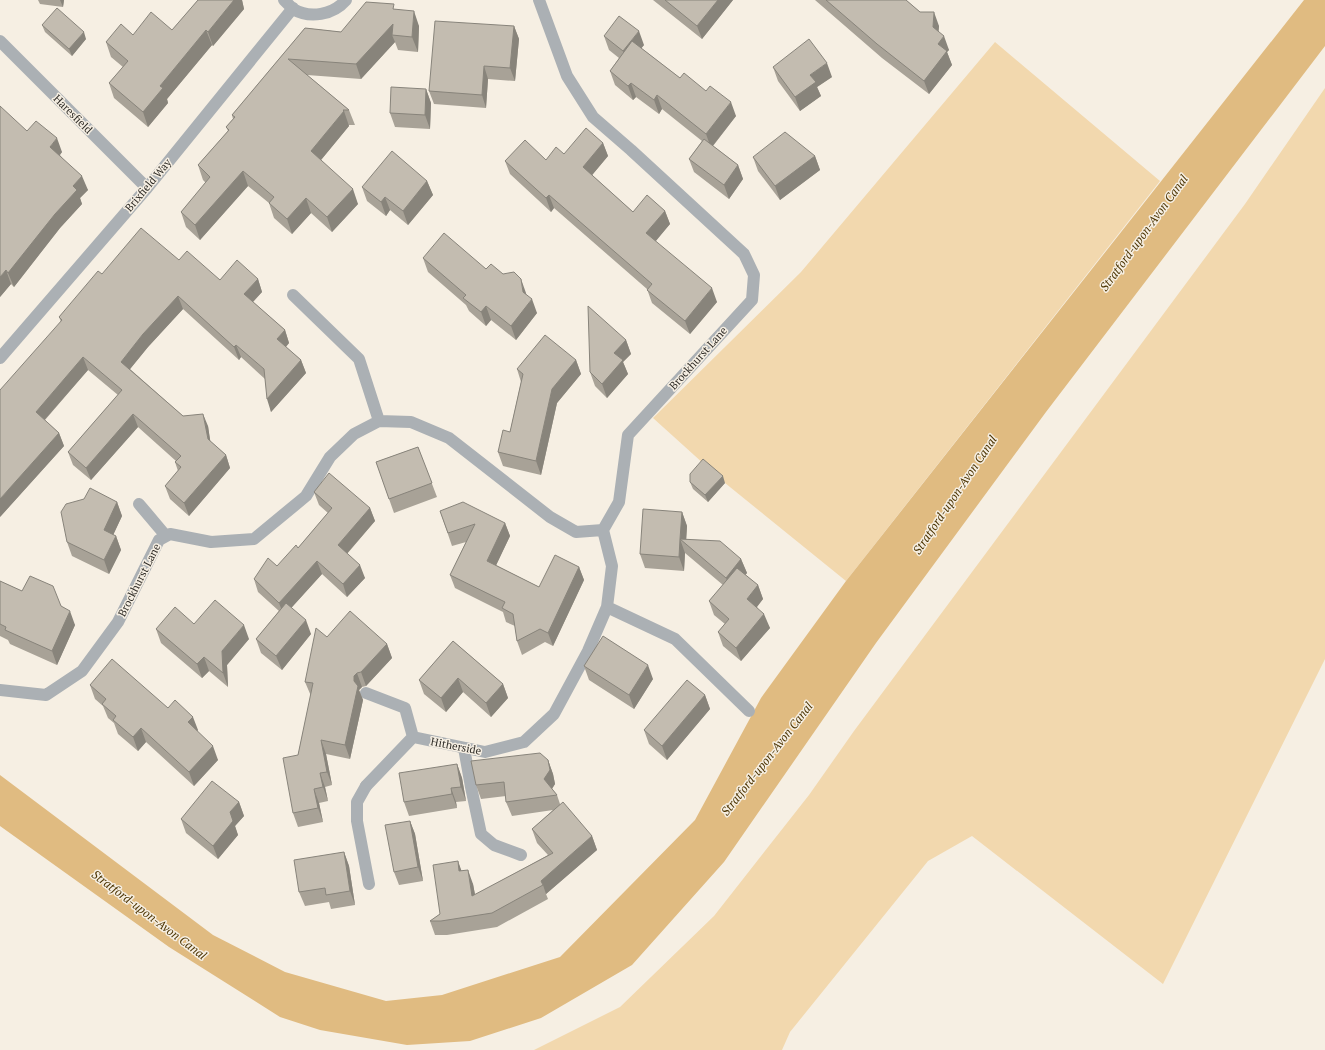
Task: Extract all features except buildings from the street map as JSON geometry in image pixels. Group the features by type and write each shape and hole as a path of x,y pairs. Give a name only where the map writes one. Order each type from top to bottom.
{"street":[{"path":"288,4 305,14 318,15 330,12 342,5 346,0"},
{"name":"Brockhurst Lane","path":"0,690 46,695 82,671 118,622 159,540 170,534 211,542 254,539 306,496 330,457 354,434 379,421 411,422 449,438 550,517 576,532 602,530 619,502 628,436 752,300 754,274 744,254 593,117 567,76 539,0"},
{"name":"Brixfield Way","path":"0,358 146,188 288,4"},
{"name":"Haresfield","path":"0,41 146,188"},
{"path":"292,295 358,359 379,421"},
{"path":"138,504 166,536"},
{"name":"Hitherside","path":"413,738 485,752 524,742 554,714 588,651 608,607 612,566 602,530"},
{"path":"608,607 675,639 749,711"},
{"path":"366,693 405,708 413,738 366,786 357,802 357,821 370,884"},
{"path":"464,748 470,787 481,834 494,845 521,856"}],"shaded area":[{"path":"995,42 1160,181 846,581 725,483 653,418 801,272"},
{"path":"1325,88 1325,659 1163,984 972,836 928,861 790,1032 782,1050 534,1050 620,1007 714,916 809,795 854,731 1245,204"}],"water":[{"name":"Stratford-upon-Avon Canal","path":"1304,0 1325,0 1325,46 1046,412 876,643 724,862 632,965 541,1018 470,1041 407,1045 320,1030 280,1017 169,947 0,826 0,775 213,935 285,972 386,1001 442,995 560,957 695,820 761,698 846,581"}]}
